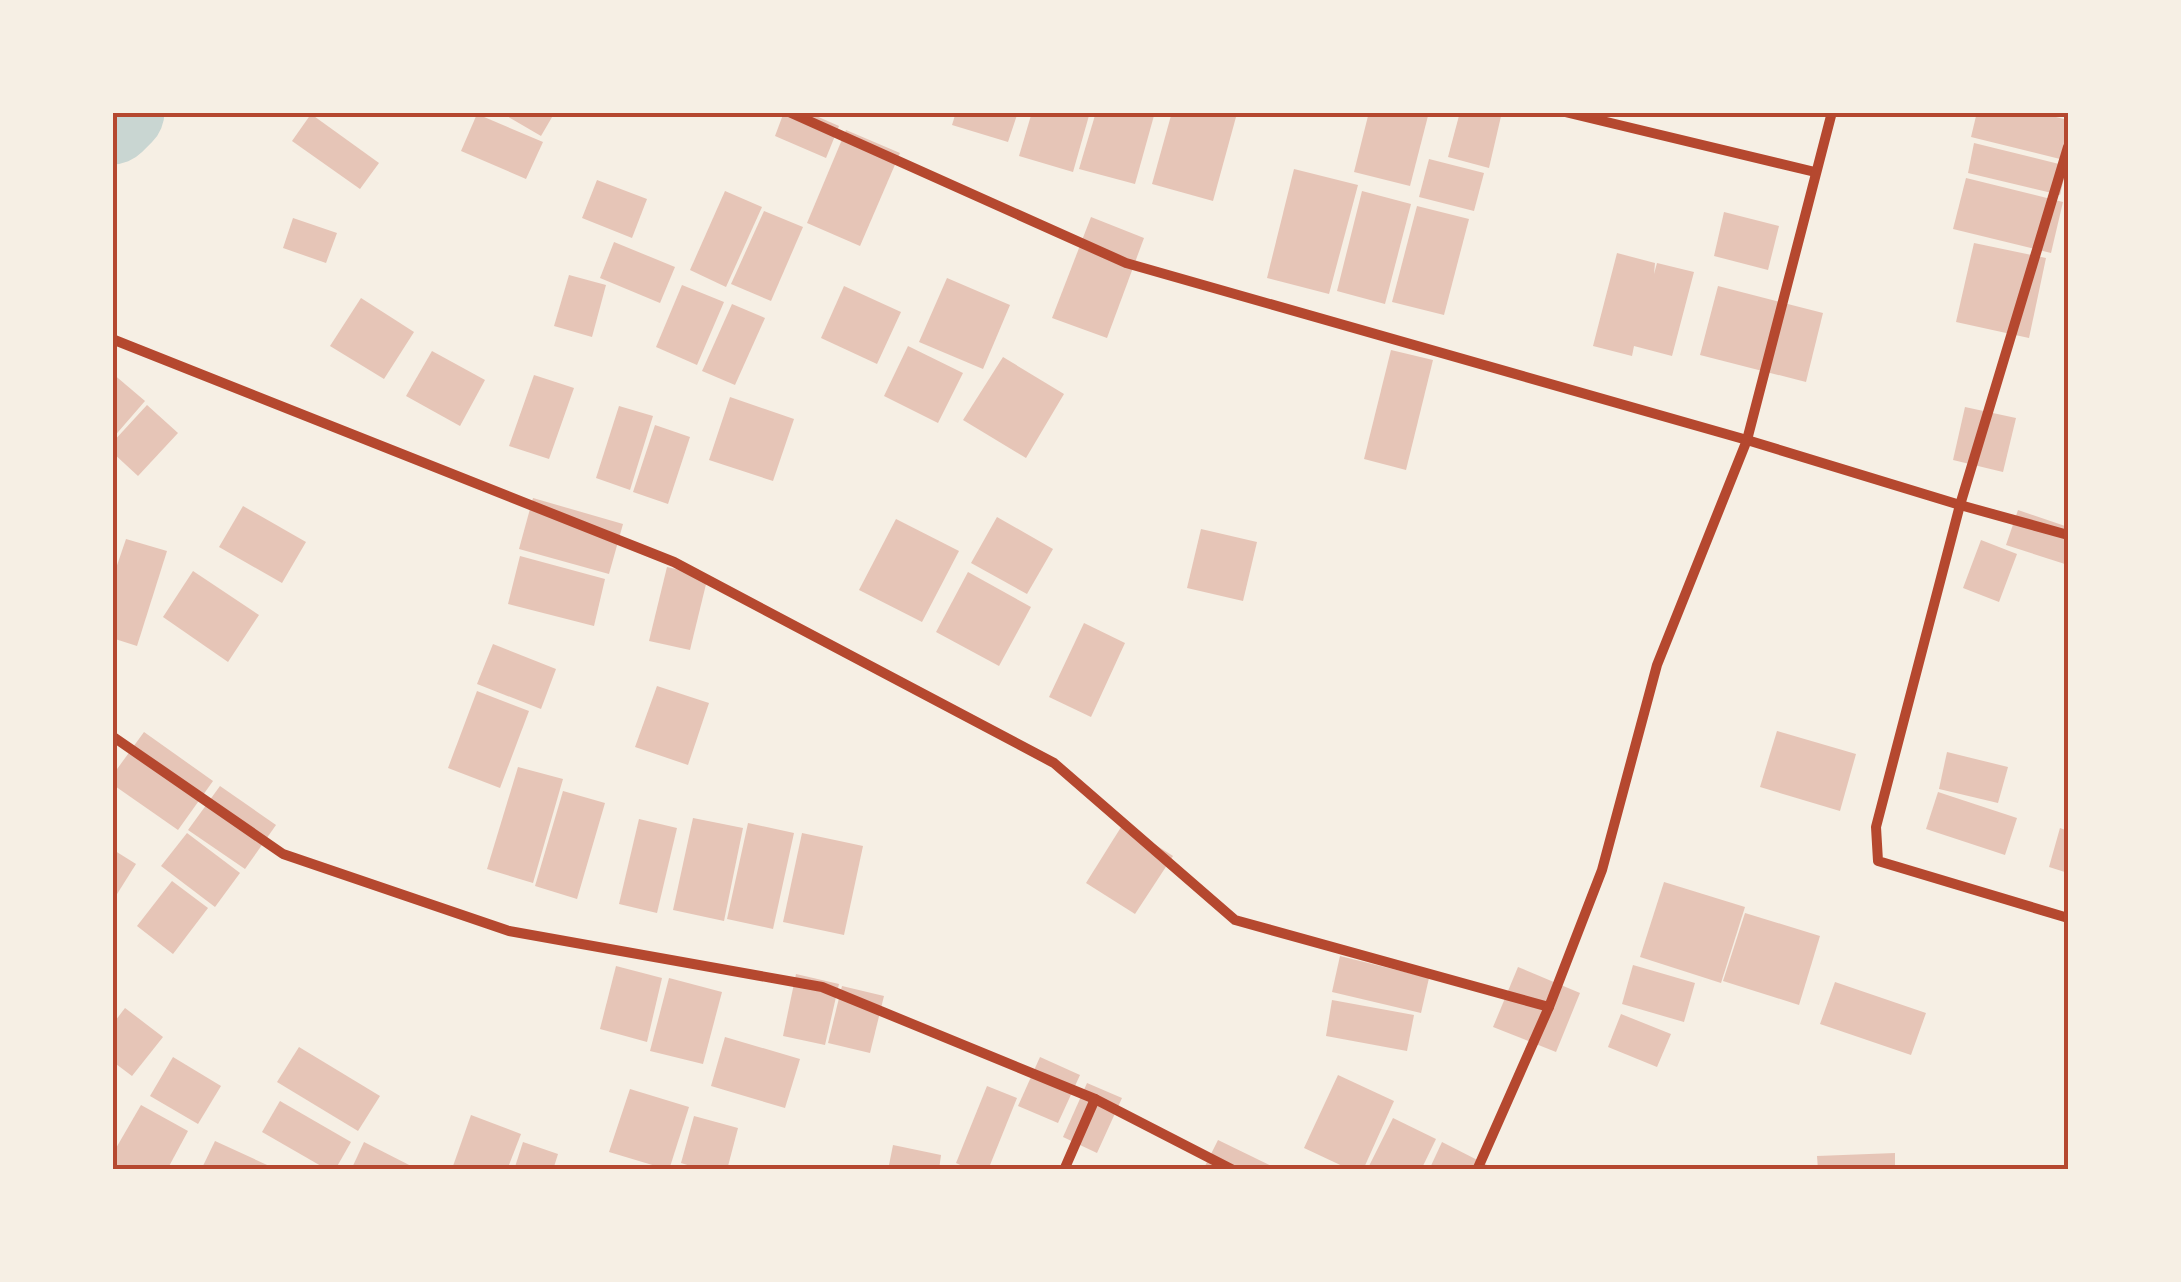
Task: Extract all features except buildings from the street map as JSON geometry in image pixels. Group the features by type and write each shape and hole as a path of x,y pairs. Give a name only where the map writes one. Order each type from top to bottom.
{"street":[{"path":"789,112 1126,263 2068,535"},
{"path":"1565,112 1815,172"},
{"path":"1477,1170 1549,1006 1602,870 1657,665 1747,440 1832,112"},
{"path":"2068,147 1960,505 1876,826 1878,861 2068,918"},
{"path":"112,339 674,562 1054,763 1235,920 1549,1006"},
{"path":"112,736 283,854 509,931 822,987 1094,1099 1233,1170"},
{"path":"1064,1170 1094,1099"}],"waterway":[{"path":"112,122 122,112"}]}
